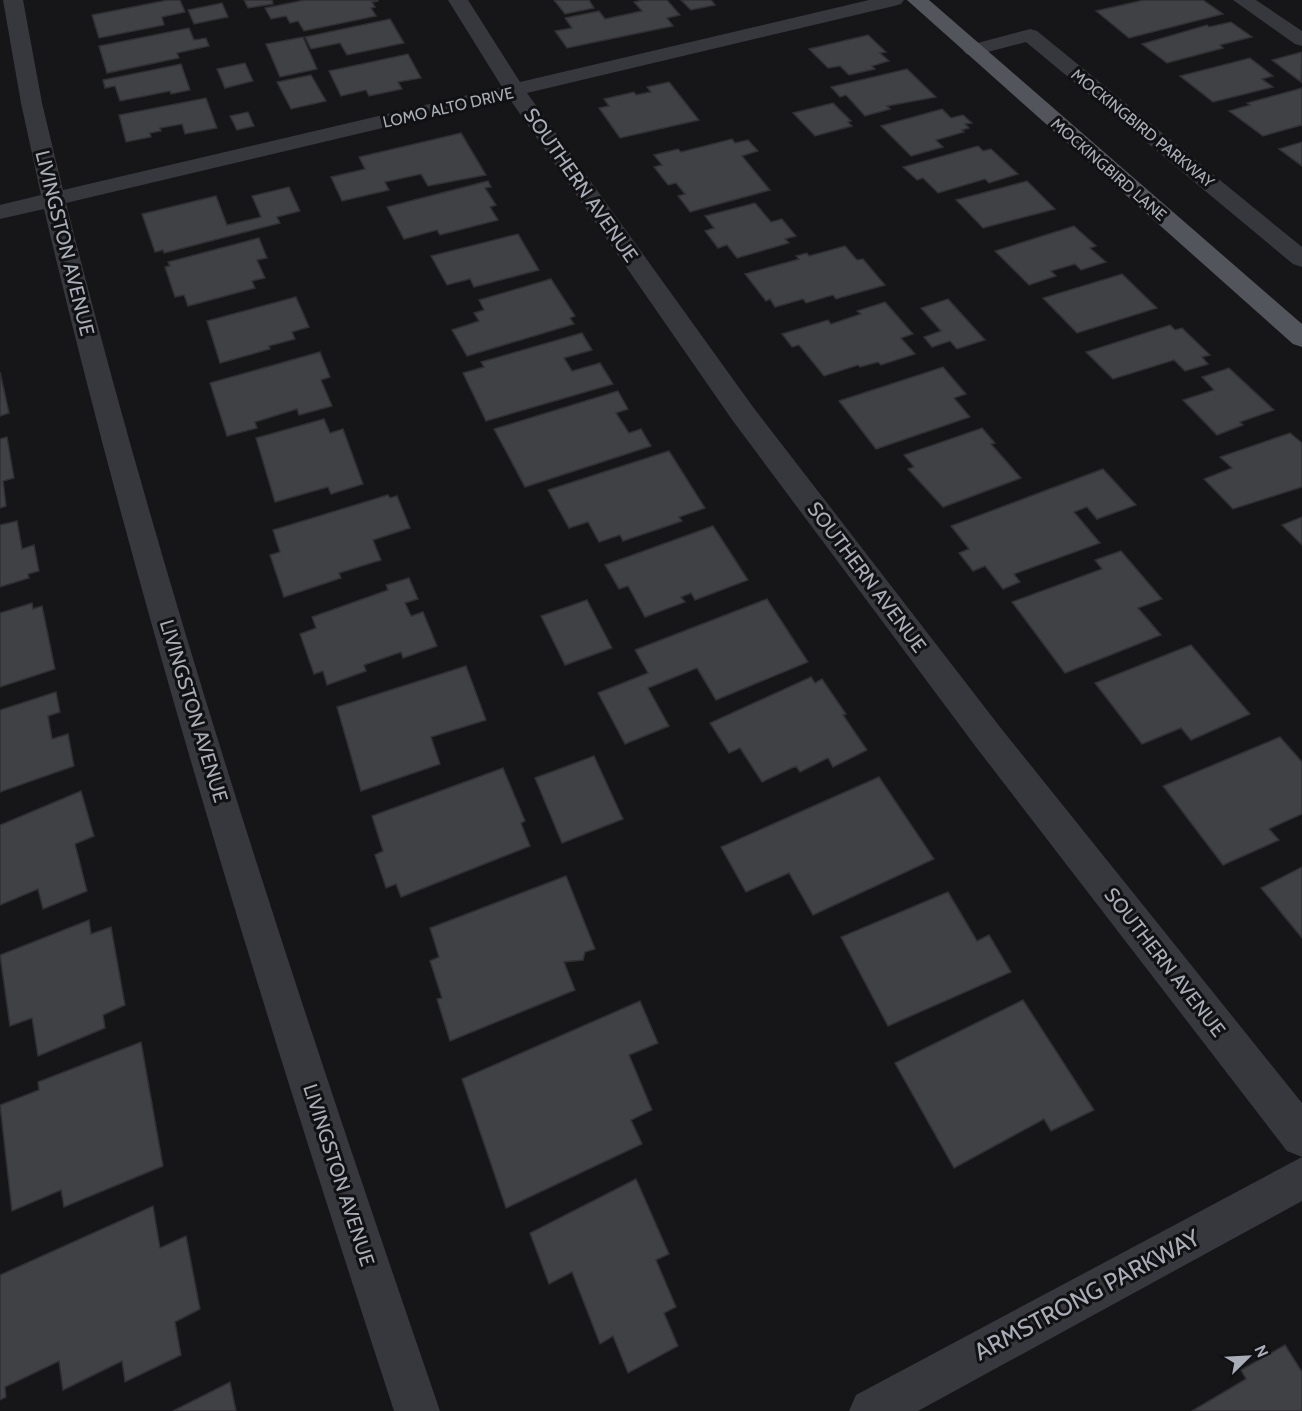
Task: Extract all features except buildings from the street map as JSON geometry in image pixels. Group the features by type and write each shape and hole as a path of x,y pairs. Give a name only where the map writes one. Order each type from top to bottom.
{"main road":[{"name":"MOCKINGBIRD LANE","path":"917,0 1302,338"}],"street":[{"name":"LIVINGSTON AVENUE","path":"13,0 21,57 53,199 111,430 197,726 345,1198 417,1411"},
{"name":"SOUTHERN AVENUE","path":"458,0 516,91 743,414 988,737 1302,1136"},
{"name":"LOMO ALTO DRIVE","path":"0,212 894,0"},
{"path":"1243,0 1302,40"},
{"name":"MOCKINGBIRD PARKWAY","path":"973,50 1030,35 1302,259"},
{"name":"ARMSTRONG PARKWAY","path":"872,1411 1302,1178"}]}
